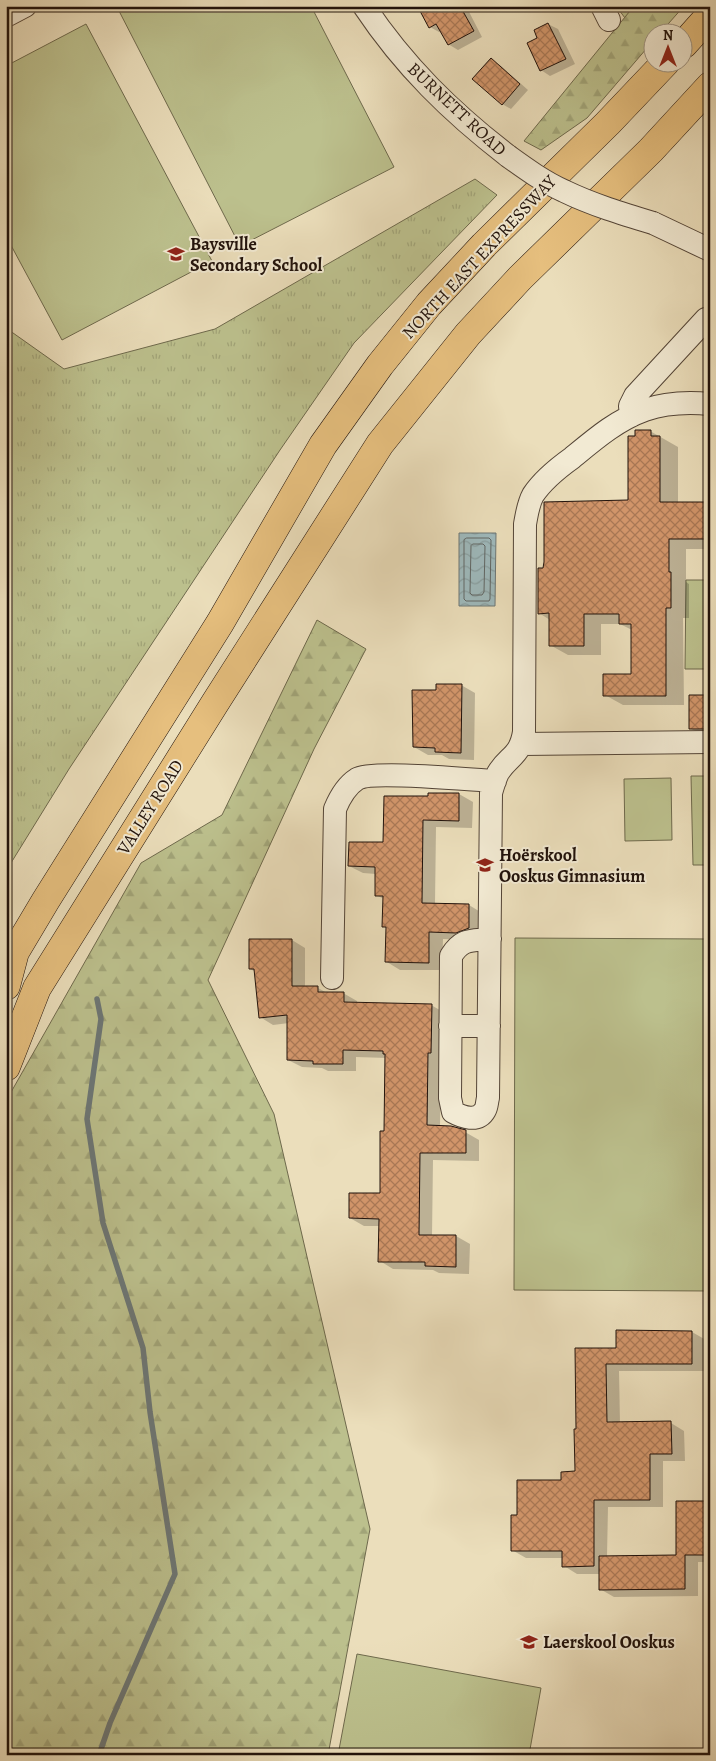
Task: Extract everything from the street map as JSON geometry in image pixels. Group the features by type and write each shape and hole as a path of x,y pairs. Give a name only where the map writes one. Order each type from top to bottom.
{"highway":[{"path":"694,33 710,15"},
{"name":"NORTH EAST EXPRESSWAY","path":"11,957 118,783 220,623 323,446 380,364 429,304 484,245 608,123 656,72"},
{"name":"VALLEY ROAD","path":"6,1066 37,988 380,444 468,334 520,278 651,150 710,86"},
{"path":"6,986 11,957"}],"street":[{"path":"6,16 25,6"},
{"name":"BURNETT ROAD","path":"364,6 385,37 429,88 473,129 508,156 536,176 565,192 600,206 653,223"},
{"path":"653,223 710,233"},
{"path":"653,223 710,250"},
{"path":"631,416 630,406 635,396 706,319"},
{"path":"490,939 466,941 457,946 451,956 450,1098 453,1112 462,1118 476,1118 485,1110 488,1098 490,939 491,793 499,772 522,744 524,732 525,524 527,509 534,495 552,474 602,433 631,416 646,410 676,403 710,404"},
{"path":"522,744 710,742"},
{"path":"332,978 335,809 341,794 358,778 379,774 495,781"},
{"path":"450,1026 489,1026"}],"green space":[{"path":"122,6 311,6 394,167 240,246 118,9"},
{"path":"616,6 634,6 625,18"},
{"path":"634,6 684,6 670,22 644,22 644,52 587,118 541,150 524,141"},
{"path":"86,24 212,261 62,340 6,236 6,66"},
{"path":"475,179 497,195 354,343 280,450 69,769 6,871 6,328 64,369 215,329"},
{"path":"686,580 710,580 710,669 685,669"},
{"path":"317,620 366,649 314,749 208,980 274,1114 370,1529 328,1755 6,1755 6,1101 141,863 222,815"},
{"path":"691,776 710,776 710,865 693,865"},
{"path":"671,778 672,840 625,841 624,779"},
{"path":"515,938 710,939 710,1291 514,1290"},
{"path":"357,1654 541,1688 529,1755 338,1755"}],"water":[{"path":"459,533 496,533 495,606 459,606"}],"building":[{"path":"430,6 460,6 474,31 448,45 436,24 429,28 420,11"},
{"path":"548,23 566,59 540,71 527,43 537,38 534,30"},
{"path":"491,58 520,84 502,105 472,79"},
{"path":"635,430 651,430 651,436 660,436 660,502 710,502 710,539 669,539 671,608 666,608 666,696 603,696 603,674 631,674 631,624 619,624 619,614 584,614 584,646 549,646 549,613 538,614 538,568 543,568 544,562 544,502 628,500 628,436 635,436"},
{"path":"436,684 462,684 461,753 435,752 435,748 413,747 412,690 436,690"},
{"path":"689,695 710,695 710,729 689,729"},
{"path":"428,793 459,793 459,821 423,820 422,903 469,904 469,928 456,933 429,932 429,963 385,962 386,927 382,927 383,896 375,896 375,867 348,866 349,842 383,842 384,796 428,796"},
{"path":"249,939 292,939 292,986 318,986 318,992 344,992 344,1002 432,1004 431,1053 428,1053 427,1125 451,1126 466,1130 466,1153 420,1153 419,1235 456,1235 456,1267 425,1266 425,1262 378,1262 379,1219 349,1218 349,1193 380,1193 380,1131 384,1131 385,1054 383,1054 383,1051 343,1050 343,1064 313,1064 313,1061 287,1060 287,1015 259,1018 254,969 249,969"},
{"path":"616,1330 692,1331 692,1364 606,1364 607,1422 671,1421 672,1454 650,1454 650,1500 594,1500 594,1566 562,1567 562,1551 511,1551 511,1515 517,1515 517,1480 561,1480 561,1472 575,1471 575,1348 616,1348"},
{"path":"676,1501 708,1501 708,1555 685,1555 685,1589 599,1590 599,1556 676,1555"}],"waterway":[{"path":"97,999 101,1019 87,1119 103,1223 143,1348 150,1412 175,1574 110,1723 99,1755"}],"place":[{"name":"Baysville Secondary School","path":"176,254"},
{"name":"Hoërskool Ooskus Gimnasium","path":"485,865"},
{"name":"Laerskool Ooskus","path":"529,1642"}]}
